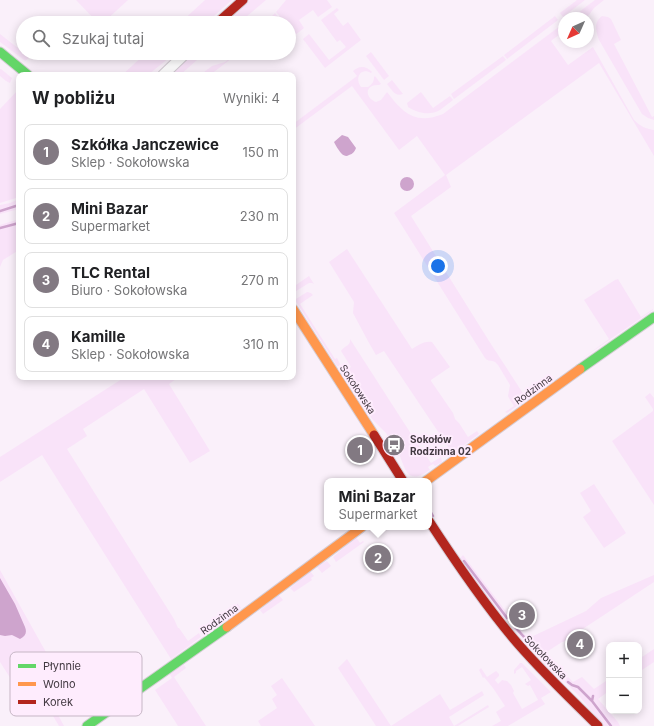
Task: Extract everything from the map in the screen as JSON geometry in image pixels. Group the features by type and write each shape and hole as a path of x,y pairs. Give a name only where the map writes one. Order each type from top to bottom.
{"street":[{"path":"225,16 242,0"},
{"path":"0,52 24,72"},
{"path":"166,72 179,60"},
{"name":"Sokołowska","path":"296,314 401,478"},
{"name":"Rodzinna","path":"430,478 567,378 654,317"},
{"name":"Sokołowska","path":"432,525 467,578 502,625 526,653 598,726"},
{"name":"Rodzinna","path":"142,687 358,530"},
{"name":"Rodzinna","path":"87,726 101,716"}],"shaded area":[{"path":"76,0 128,0 111,16 91,16"},
{"path":"205,0 232,0 214,16 188,16"},
{"path":"250,0 266,0 247,16 234,16"},
{"path":"286,0 327,0 332,7 318,17 313,10 299,20 304,28 296,34 296,16 279,16 276,12"},
{"path":"577,0 585,0 569,12 561,12"},
{"path":"595,0 604,0 591,12 579,12"},
{"path":"337,8 339,10 334,14 343,26 348,22 361,40 325,68 303,39 309,34 329,60 346,47 340,40 337,42 321,20"},
{"path":"555,16 558,20 507,59 504,55"},
{"path":"602,16 611,19 621,40 614,44 652,117 654,116 654,120 642,114 599,40 596,24"},
{"path":"558,28 558,36 551,41 568,65 594,48 634,120 643,127 654,130 654,156 599,63 446,175 451,187 411,216 526,398 533,392 534,394 507,413 505,412 514,406 508,396 510,385 498,365 495,362 485,358 394,213 445,175 417,136 399,150 352,86 296,128 296,122 357,76 353,71 361,67 365,67 372,72 364,71 360,74 358,80 361,87 368,87 374,80 375,76 381,84 374,85 369,89 368,94 372,100 376,102 381,100 387,92 404,111 410,115 425,118 443,114"},
{"path":"0,34 16,47 16,54 0,42"},
{"path":"371,52 389,76 384,80 366,56"},
{"path":"503,56 506,60 454,99 451,94"},
{"path":"138,60 166,60 152,72 125,72"},
{"path":"187,60 197,60 183,72 174,72"},
{"path":"230,60 214,72 204,72 212,66"},
{"path":"0,69 12,78 10,83 0,76"},
{"path":"392,80 403,94 398,95 390,89 387,84"},
{"path":"16,92 16,198 0,203 0,109"},
{"path":"421,92 433,108 450,96 453,100 436,112 428,113 415,111 408,107 407,103"},
{"path":"342,135 348,137 356,148 353,153 347,156 341,153 334,142"},
{"path":"407,177 412,179 414,184 412,189 407,191 402,189 400,184 402,179"},
{"path":"16,200 16,210 0,214 0,205"},
{"path":"16,220 16,252 3,260 0,267 0,225"},
{"path":"347,249 412,349 424,343 432,342 450,367 431,381 468,437 477,431 479,434 451,455 447,452 450,451 449,448 384,351 376,355 353,313 354,302 329,262"},
{"path":"309,276 314,284 309,283 296,291 296,285"},
{"path":"618,279 641,317 653,310 580,360 609,339 584,300"},
{"path":"307,292 313,295 300,304 335,359 337,358 340,364 339,366 337,366 296,299"},
{"path":"350,339 431,463 441,457 442,462 435,466 433,464 428,467 430,470 415,477 407,472 396,448 397,447 372,419 343,373 351,367 341,351 348,345"},
{"path":"120,380 175,380 169,384 210,451 190,463 144,389 83,429 87,436 67,449 174,619 178,628 188,641 199,633 201,637 171,659 42,455 0,482 0,457"},
{"path":"650,393 654,398 654,505 612,441 653,411 645,397"},
{"path":"594,484 626,533 604,548 583,517 591,511 580,493"},
{"path":"356,537 360,543 363,541 364,542 336,562 333,557"},
{"path":"463,555 511,618 506,620 459,559"},
{"path":"327,561 331,566 322,573 316,566"},
{"path":"0,570 46,652 10,652 10,678 0,662"},
{"path":"310,571 314,576 311,578 312,580 294,592 290,588"},
{"path":"654,575 654,582 545,653 563,672 560,674 553,673 513,628 516,624 529,638 586,611 601,598"},
{"path":"0,578 15,604 26,629 25,635 20,639 12,635 0,635"},
{"path":"278,594 283,600 263,614 260,610"},
{"path":"237,603 241,608 225,620 222,616 227,615 227,613 237,606"},
{"path":"654,649 654,662 642,670 642,657"},
{"path":"347,659 391,726 376,726 338,668"},
{"path":"520,663 522,663 551,692 541,698 545,704 508,726 492,726 501,721 496,712 505,706 493,688 484,677 483,678 479,670 481,668 487,677 496,671 499,676 495,680 498,684 502,680 507,681 511,685 514,691 513,693 522,709 538,700 530,685 528,686 525,684 531,680 522,667 514,674 514,670"},
{"path":"184,665 186,668 174,677 206,726 178,726 155,690 172,678 169,673"},
{"path":"568,677 573,682 582,677 594,689 606,681 606,693 598,699 606,708 606,714 611,714 620,726 604,726 580,697 565,682"},
{"path":"282,678 315,726 261,726 258,721 277,708 272,699 277,695 271,686"},
{"path":"482,691 484,695 449,717 454,726 391,726 440,694 450,710"},
{"path":"488,705 489,707 458,726 454,726"},
{"path":"53,716 59,716 64,726 59,726"}],"waterway":[{"path":"0,211 16,206"},
{"path":"0,228 16,224"},
{"path":"464,561 507,618"},
{"path":"515,627 557,672"},
{"path":"568,682 578,687 592,701"},
{"path":"593,696 592,701 611,726"}],"traffic: fast":[{"path":"0,52 24,72"},
{"path":"580,369 654,317"},
{"path":"142,687 227,627"},
{"path":"87,726 101,716"}],"traffic: slow":[{"path":"296,314 374,435"},
{"path":"430,478 580,369"},
{"path":"227,627 358,530"}],"traffic: jam":[{"path":"225,16 243,0"},
{"path":"374,435 401,478"},
{"path":"432,526 469,581 513,638 544,672 598,726"}],"place":[{"name":"Sokołów Rodzinna 02","path":"394,445"},
{"name":"Szkółka Janczewice","path":"360,450"},
{"name":"Mini Bazar","path":"378,558"},
{"name":"TLC Rental","path":"522,615"},
{"name":"Kamille","path":"580,644"}]}
